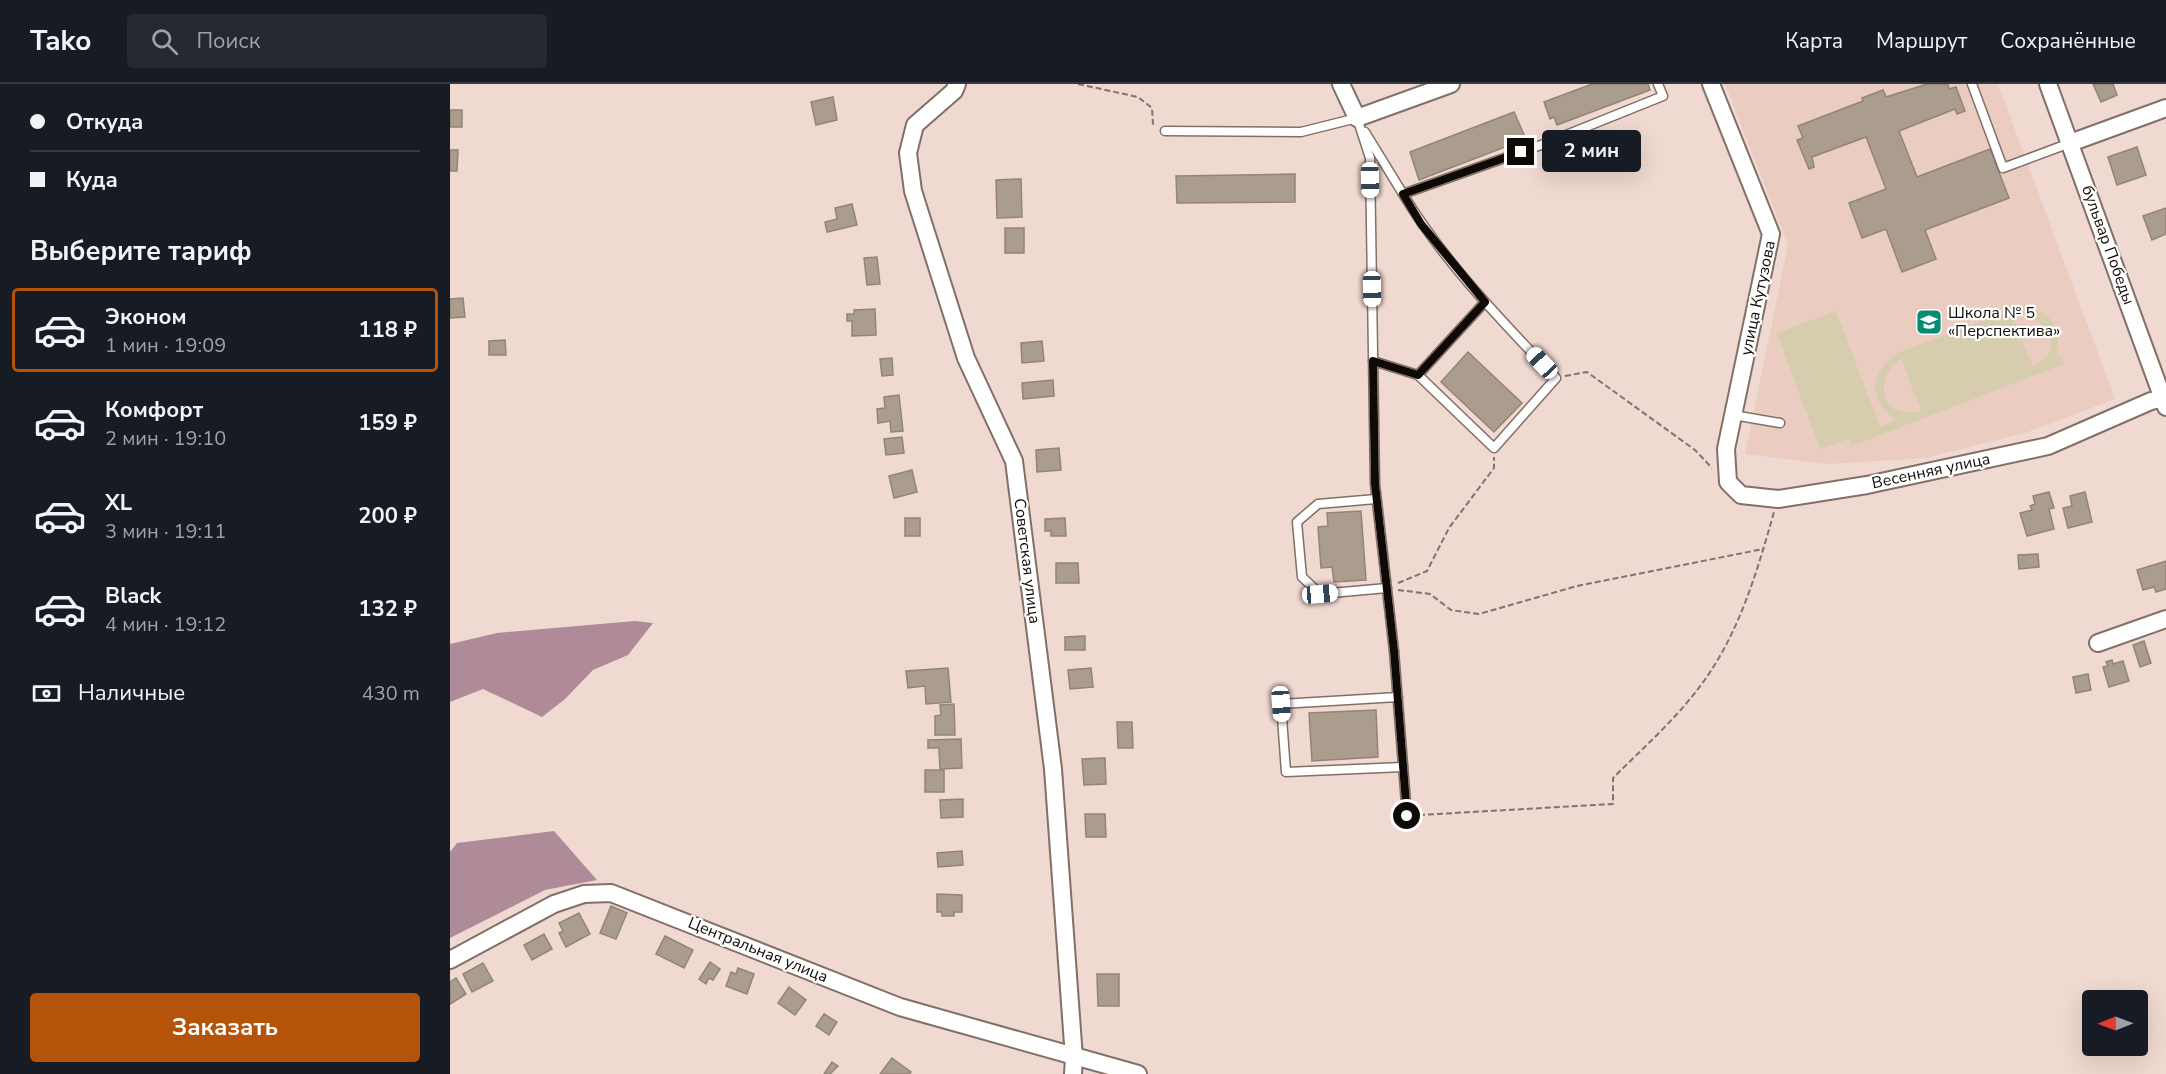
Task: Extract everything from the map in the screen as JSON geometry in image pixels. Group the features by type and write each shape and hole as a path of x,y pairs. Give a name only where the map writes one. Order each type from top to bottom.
{"street":[{"name":"Советская улица","path":"957,84 954,91 915,125 908,153 912,182 966,358 1014,461 1053,769 1074,1066"},
{"path":"1341,84 1358,118 1451,84"},
{"name":"улица Кутузова","path":"1711,84 1771,234 1726,449 1728,482"},
{"name":"бульвар Победы","path":"2048,84 2165,401"},
{"path":"2070,143 2166,108"},
{"name":"Весенняя улица","path":"1728,482 1741,495 1778,499 1867,486 2048,446 2151,401 2165,401"},
{"path":"2098,643 2166,618"},
{"name":"Центральная улица","path":"450,960 554,904 584,894 611,893 900,1007 1074,1066 1138,1074"}],"lane":[{"path":"1403,194 1548,143 1663,96 1658,84"},
{"path":"1972,84 2003,168 2070,143"},
{"path":"1164,131 1301,132 1358,118"},
{"path":"1358,118 1421,224 1485,302 1556,378 1494,448 1418,375 1373,361"},
{"path":"1358,118 1370,158 1376,499 1398,697 1407,816"},
{"path":"1418,375 1485,302"},
{"path":"1733,415 1780,423"},
{"path":"1376,499 1318,504 1297,522 1302,576 1320,594 1387,588"},
{"path":"1398,697 1281,704 1286,772 1403,767"}],"path":[{"path":"1078,84 1138,97 1152,108 1153,124 1164,131"},
{"path":"1556,378 1587,372 1695,450 1728,482"},
{"path":"1387,588 1427,571 1449,528 1494,468 1494,448"},
{"path":"1407,816 1613,804 1612,778 1701,685 1734,630 1778,499"},
{"path":"1387,588 1430,594 1451,610 1479,614 1577,586 1763,549"}],"shaded area":[{"name":"Школа № 5 «Перспектива»","path":"1725,84 1998,84 2115,399 2025,433 1926,458 1827,464 1745,454 1788,245"},
{"path":"2026,307 2050,319 2057,331 2056,358 2061,356 2064,364 1852,446 1849,439 1820,449 1777,333 1836,311 1880,427 1896,420 1887,412 1876,395 1877,377 1888,361 1898,353 2010,310","holes":["2025,315 2042,325 2050,339 2051,346 2048,354 2033,367 2012,316","1901,359 1921,410 1921,411 1897,410 1885,396 1886,377"]},
{"path":"635,621 653,623 628,655 593,670 565,699 542,717 483,689 450,702 450,644 497,633"},
{"path":"554,831 597,880 545,890 450,938 450,852 457,843"}],"building":[{"path":"1592,84 1648,84 1650,90 1557,125 1554,117 1550,119 1544,102"},
{"path":"1927,84 1948,84 1949,89 1956,87 1965,111 1957,114 1955,109 1899,131 1917,177 1990,149 2009,198 1925,230 1936,259 1902,272 1886,229 1862,238 1849,203 1886,189 1866,137 1812,157 1814,167 1809,169 1797,140 1803,138 1798,126 1863,101 1862,98 1883,90 1886,97"},
{"path":"2093,84 2113,84 2117,95 2101,102"},
{"path":"833,97 837,120 816,125 811,102"},
{"path":"450,110 462,110 462,127 450,127"},
{"path":"1514,112 1526,139 1419,180 1410,152"},
{"path":"2137,147 2146,175 2117,185 2108,157"},
{"path":"450,150 458,150 457,171 450,171"},
{"path":"1295,174 1295,202 1177,203 1176,176"},
{"path":"1021,179 1022,217 997,218 996,180"},
{"path":"852,204 857,225 827,232 825,222 837,219 835,208"},
{"path":"2166,208 2166,234 2152,240 2143,216"},
{"path":"1005,228 1024,228 1024,253 1005,253"},
{"path":"877,257 880,284 867,285 864,258"},
{"path":"463,298 465,317 450,318 450,299"},
{"path":"875,309 876,335 852,336 852,321 847,321 847,314 854,314 854,310"},
{"path":"505,340 506,355 489,355 489,341"},
{"path":"1042,341 1044,361 1022,363 1021,343"},
{"path":"1468,352 1522,403 1494,432 1441,382"},
{"path":"892,358 893,375 882,376 880,359"},
{"path":"1053,380 1054,396 1023,399 1022,383"},
{"path":"899,395 903,431 891,432 890,421 878,423 877,409 885,408 884,397"},
{"path":"902,437 904,453 886,455 884,439"},
{"path":"1059,448 1061,470 1037,472 1036,450"},
{"path":"912,470 917,492 894,498 889,476"},
{"path":"2049,492 2054,508 2049,509 2054,529 2027,536 2020,513 2032,510 2030,506 2035,504 2033,496"},
{"path":"2085,492 2092,522 2068,528 2063,508 2072,506 2070,496"},
{"path":"1361,511 1366,580 1334,582 1332,567 1321,568 1318,527 1328,526 1327,513"},
{"path":"905,518 920,518 920,536 905,536"},
{"path":"1065,518 1066,536 1051,536 1051,531 1045,531 1045,519"},
{"path":"2038,554 2039,567 2019,569 2018,555"},
{"path":"2166,561 2166,589 2156,592 2154,587 2143,590 2137,570"},
{"path":"1056,563 1078,563 1079,583 1056,583"},
{"path":"1085,636 1085,650 1065,650 1065,637"},
{"path":"2144,641 2151,663 2140,667 2133,645"},
{"path":"2112,660 2113,664 2123,661 2129,681 2109,687 2103,667 2108,666 2106,662"},
{"path":"948,668 951,702 926,704 925,686 908,688 906,671"},
{"path":"1091,668 1093,687 1070,689 1068,670"},
{"path":"2088,674 2091,690 2076,693 2073,677"},
{"path":"954,704 955,735 935,735 935,716 941,715 940,705"},
{"path":"1376,710 1378,757 1312,761 1309,713"},
{"path":"1117,722 1132,722 1133,748 1118,748"},
{"path":"961,739 962,768 940,769 939,748 928,748 928,740"},
{"path":"1105,758 1106,784 1084,785 1082,759"},
{"path":"925,770 944,770 944,792 925,792"},
{"path":"963,799 963,817 941,818 940,800"},
{"path":"1085,814 1105,814 1106,837 1086,837"},
{"path":"962,851 963,865 938,867 937,853"},
{"path":"937,894 962,895 962,912 954,912 954,916 942,916 942,912 937,912"},
{"path":"611,906 627,913 616,939 600,933"},
{"path":"579,913 590,934 566,947 559,933 563,931 559,923"},
{"path":"544,934 552,949 532,960 524,945"},
{"path":"665,936 693,950 684,968 656,954"},
{"path":"710,962 720,969 713,980 709,978 706,984 699,979"},
{"path":"483,963 493,981 472,992 463,974"},
{"path":"738,968 754,974 747,994 726,986 731,972 736,974"},
{"path":"1097,974 1119,974 1119,1006 1098,1006"},
{"path":"456,978 466,994 450,1004 450,982"},
{"path":"789,987 806,1000 795,1015 778,1003"},
{"path":"824,1014 837,1022 829,1035 816,1026"},
{"path":"892,1058 911,1072 909,1074 880,1074"},
{"path":"832,1062 838,1066 830,1074 824,1074"}],"place":[{"name":"Школа № 5 «Перспектива»","path":"1929,322"}],"route":[{"path":"1407,816 1394,651 1375,484 1373,361 1418,375 1485,302 1421,224 1403,194 1521,152"}]}
